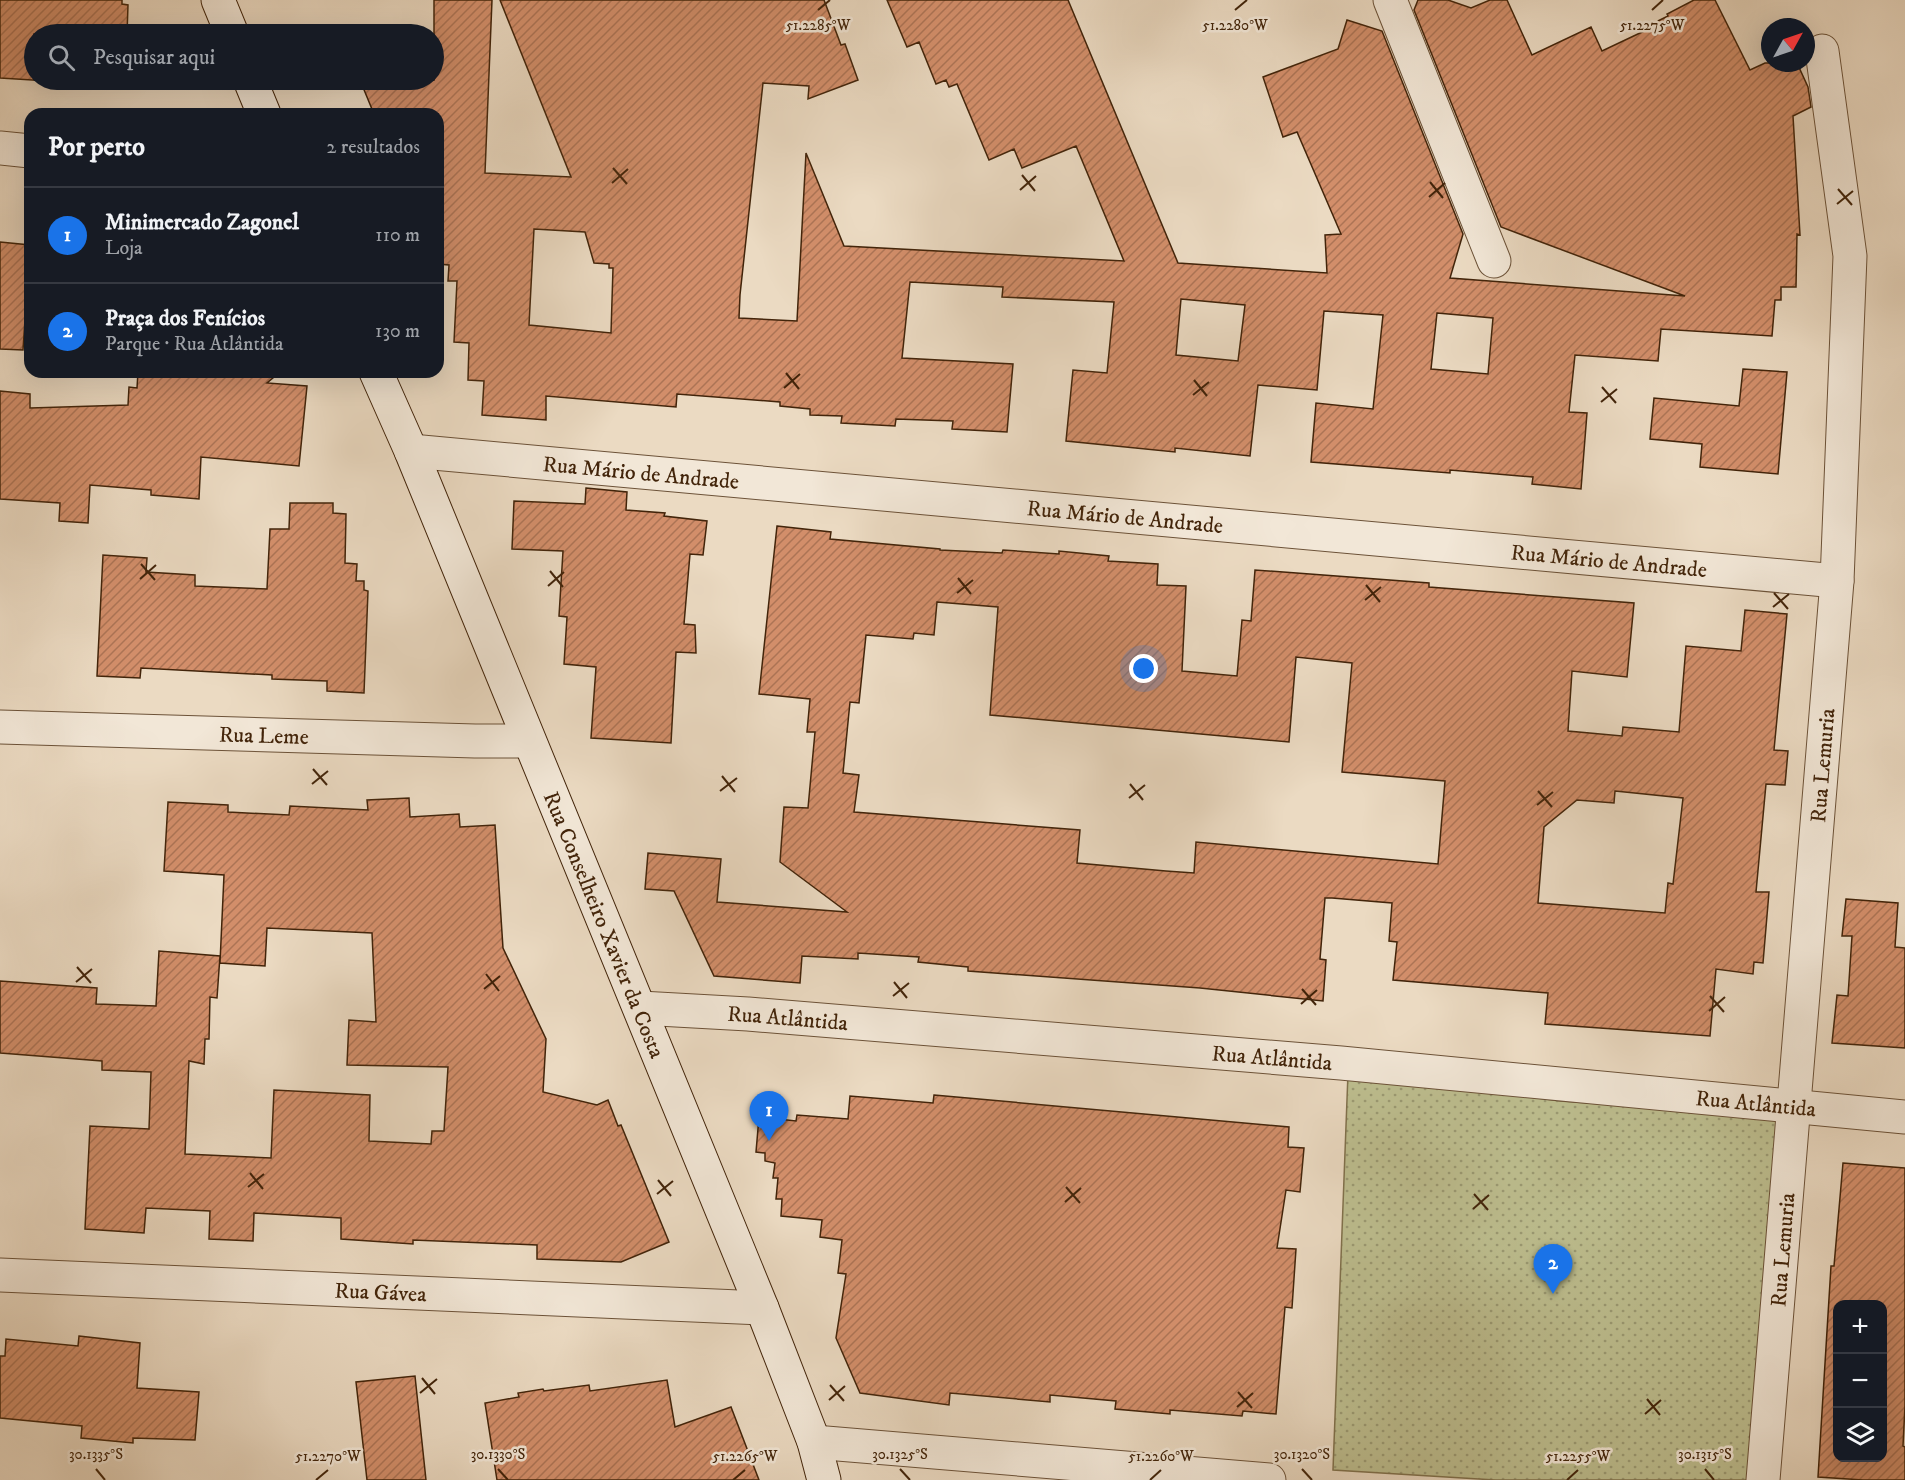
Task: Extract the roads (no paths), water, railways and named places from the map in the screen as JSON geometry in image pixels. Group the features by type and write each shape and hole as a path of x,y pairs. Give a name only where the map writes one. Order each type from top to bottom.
{"street":[{"path":"218,0 228,24"},
{"path":"1390,0 1494,261"},
{"name":"Rua Lemuria","path":"1763,1480 1838,580 1850,256 1822,51"},
{"path":"254,90 262,108"},
{"path":"0,148 24,150"},
{"name":"Rua Conselheiro Xavier da Costa","path":"379,378 411,451 762,1308 814,1442 824,1480"},
{"name":"Rua Mário de Andrade","path":"411,451 1838,580"},
{"name":"Rua Leme","path":"0,727 529,741"},
{"name":"Rua Atlântida","path":"640,1008 760,1015 1341,1063 1905,1117"},
{"name":"Rua Gávea","path":"0,1275 762,1308"},
{"path":"814,1442 1269,1480"}],"place":[{"name":"Minimercado Zagonel","path":"769,1141"},
{"name":"Praça dos Fenícios","path":"1553,1294"}]}
